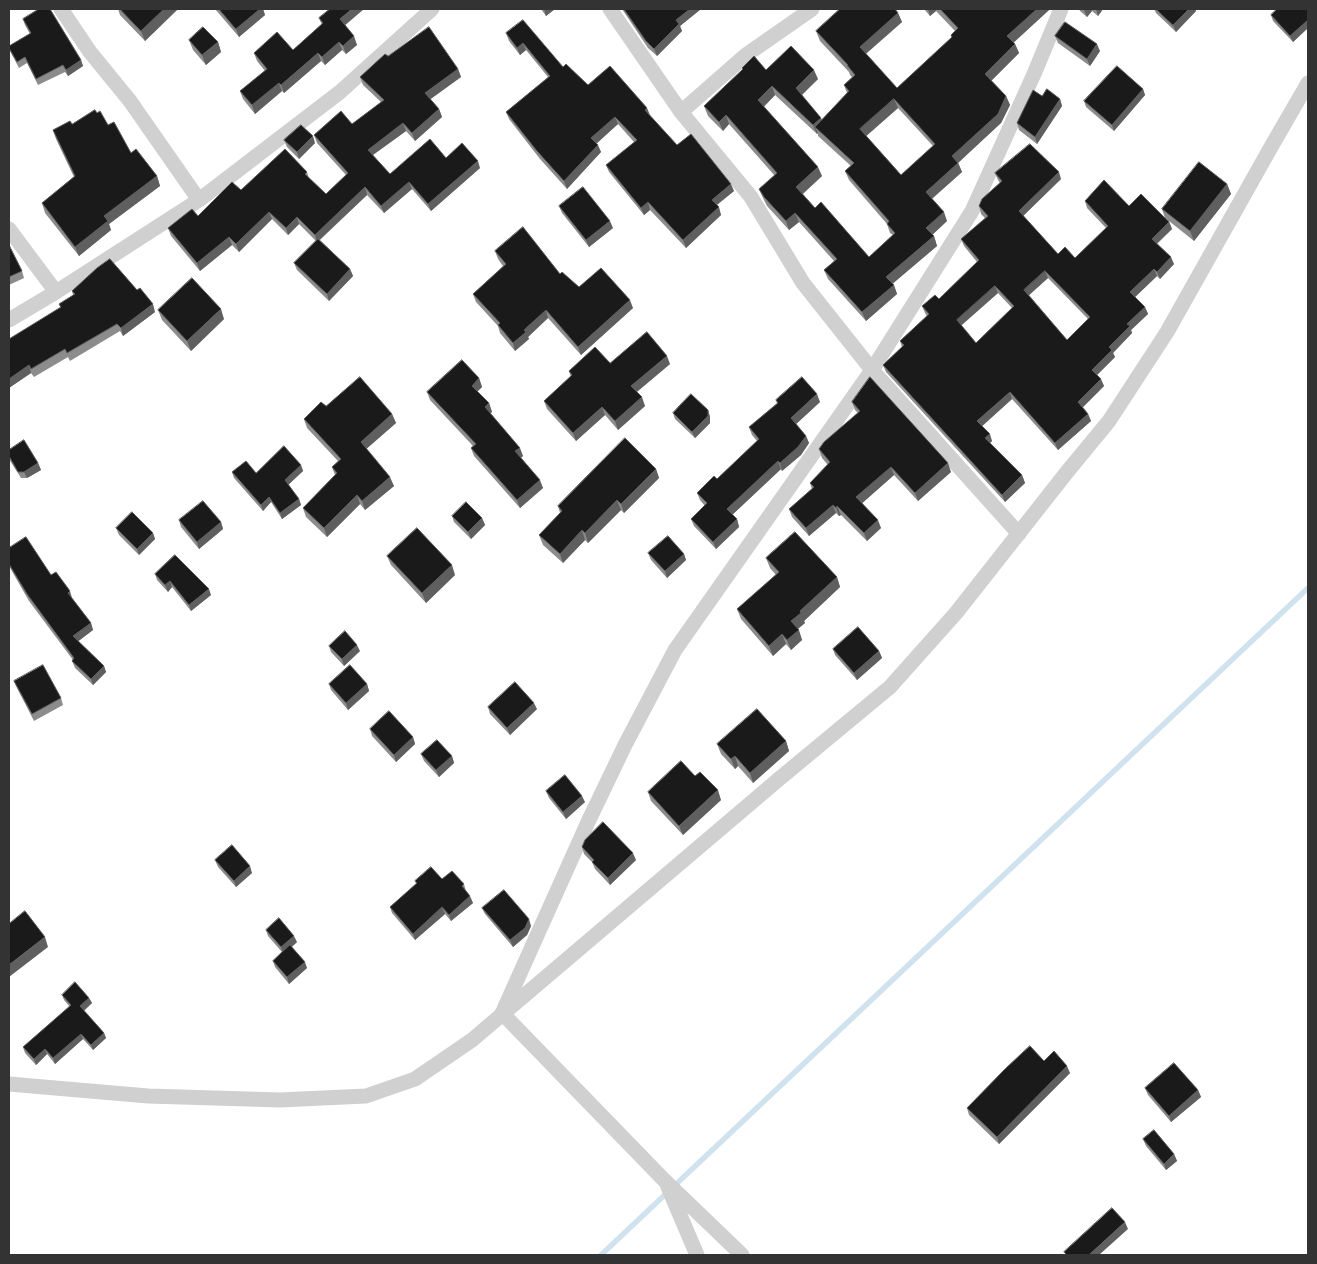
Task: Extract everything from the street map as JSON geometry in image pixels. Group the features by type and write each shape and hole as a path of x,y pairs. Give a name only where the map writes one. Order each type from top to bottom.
{"street":[{"path":"61,9 90,52 130,101 199,200"},
{"path":"9,320 199,200 340,92 432,9"},
{"path":"610,9 681,112 751,198 804,283 872,370 1019,534"},
{"path":"681,112 746,55 812,9"},
{"path":"502,1013 588,822 625,745 675,650 872,370 972,211 1061,9"},
{"path":"9,1084 157,1096 280,1100 366,1096 416,1079 472,1040 890,687 956,613 1067,472 1109,422 1167,332 1270,147 1308,83"},
{"path":"9,229 56,292"},
{"path":"502,1013 665,1181 742,1255"},
{"path":"665,1181 697,1255"}],"building":[{"path":"39,9 50,9 81,60 66,70 63,65 36,79 25,57 17,62 9,46 31,33 23,19"},
{"path":"120,9 164,9 141,31"},
{"path":"219,9 260,9 236,29"},
{"path":"330,9 352,9 340,19 354,36 343,46 339,42 322,57 318,53 281,85 279,83 252,105 240,91 267,69 254,53 277,32 293,50 323,23 319,18"},
{"path":"624,9 690,9 676,20 679,24 654,49 646,41"},
{"path":"840,9 895,9 898,13 860,47 897,88 952,37 951,35 958,28 940,9 1037,9 1007,36 1015,44 985,74 1006,96 998,114 952,156 958,163 926,192 944,212 926,228 934,236 886,277 894,285 862,312 824,270 837,259 795,213 786,221 759,189 777,173 726,115 719,122 704,106 754,56 766,70 791,46 814,70 796,88 821,118 813,125 772,86 758,100 818,167 796,187 815,208 821,202 869,257 895,233 887,224 889,221 845,171 854,163 815,127 849,91 844,85 855,75 816,31","holes":["894,99 935,144 901,175 860,129"]},
{"path":"1156,9 1189,9 1173,25"},
{"path":"1277,9 1308,9 1308,20 1290,36 1271,15"},
{"path":"523,20 563,67 566,64 588,85 610,66 647,108 645,110 677,145 691,134 731,184 712,200 719,207 683,240 648,202 641,208 606,165 637,140 615,117 591,138 598,145 564,181 506,112 550,76 523,43 517,48 506,33"},
{"path":"1065,22 1097,44 1087,59 1055,36"},
{"path":"203,27 218,42 202,55 189,40"},
{"path":"429,27 458,69 425,93 439,109 412,133 403,123 368,150 390,174 430,139 446,158 462,143 478,161 428,204 409,182 381,206 365,187 315,235 297,217 286,228 269,212 236,244 229,237 197,263 168,228 192,209 198,216 232,182 241,190 285,149 307,172 305,174 326,194 348,173 314,135 341,111 352,124 384,100 360,77 385,54 388,56"},
{"path":"1117,66 1143,89 1112,125 1084,101"},
{"path":"1047,89 1060,99 1035,137 1017,123 1033,90 1042,96"},
{"path":"95,110 97,113 100,111 108,125 114,122 131,153 136,149 157,176 104,216 108,221 75,247 42,203 75,176 53,130 70,121 72,124"},
{"path":"301,125 313,136 297,152 284,140"},
{"path":"1030,144 1059,172 1019,211 1058,254 1065,247 1075,258 1108,226 1085,201 1104,180 1129,206 1141,194 1169,222 1152,239 1171,257 1157,272 1154,269 1130,292 1145,307 1127,324 1130,326 1109,347 1112,350 1092,370 1101,379 1078,402 1088,414 1055,443 1010,392 977,421 990,434 985,438 1022,475 1002,495 883,365 904,345 900,341 929,314 922,306 935,295 939,299 979,260 961,239 988,216 979,206 982,199 1002,181 995,173","holes":["1045,271 1090,317 1067,340 1024,290","995,286 1014,306 976,343 957,320"]},
{"path":"1199,162 1227,184 1190,231 1162,209"},
{"path":"583,187 610,221 586,240 559,206"},
{"path":"523,227 560,274 562,272 579,287 601,268 630,300 578,347 546,310 513,343 498,325 500,323 473,294 506,264 495,251"},
{"path":"318,239 350,269 327,294 294,263"},
{"path":"9,245 22,271 9,277"},
{"path":"110,259 137,290 140,288 153,304 121,328 117,324 67,353 65,349 31,369 29,365 9,379 9,339 61,307 59,304 75,294 72,291"},
{"path":"192,278 221,309 187,341 158,310"},
{"path":"647,332 667,356 631,386 642,397 615,421 602,407 573,433 544,401 572,375 569,371 595,347 610,363"},
{"path":"462,360 479,378 472,386 489,403 485,407 520,448 515,451 540,480 517,500 471,448 476,444 427,392"},
{"path":"360,377 392,414 361,442 390,477 362,501 357,495 324,528 303,508 337,473 332,467 341,459 304,419 321,402 326,406"},
{"path":"802,377 817,394 791,418 806,436 798,447 780,463 778,461 727,509 737,519 713,542 691,519 707,503 697,493 714,476 717,479 759,439 749,427 778,403 776,400"},
{"path":"870,377 948,463 915,493 891,467 856,497 878,520 864,533 837,506 836,508 833,505 806,528 789,509 814,487 810,483 830,462 819,449 824,442 860,411 852,402"},
{"path":"691,394 708,410 708,416 692,432 673,413"},
{"path":"625,438 656,469 621,504 617,500 585,533 582,530 560,554 539,535 562,511 558,506"},
{"path":"24,440 38,463 24,472 18,472 9,456 9,450"},
{"path":"284,446 301,465 285,480 299,499 280,513 269,497 261,505 232,472 246,461 256,473"},
{"path":"203,501 221,522 197,542 179,520"},
{"path":"466,502 482,518 468,532 452,516"},
{"path":"132,512 153,533 137,549 116,528"},
{"path":"417,528 452,565 422,593 387,556"},
{"path":"795,532 837,577 791,621 799,630 787,640 782,634 769,646 737,609 779,572 766,558"},
{"path":"668,536 684,554 665,571 648,553"},
{"path":"26,537 51,575 56,572 70,591 68,593 91,623 73,636 104,666 91,679 72,661 74,658 27,594 9,564 9,548"},
{"path":"175,555 209,589 189,605 170,581 165,585 155,574"},
{"path":"858,627 879,651 854,673 833,649"},
{"path":"345,631 357,645 342,659 329,646"},
{"path":"43,665 61,698 32,714 14,681"},
{"path":"350,665 367,684 346,703 329,684"},
{"path":"515,682 534,703 507,728 488,707"},
{"path":"757,709 786,741 750,773 735,756 731,759 717,744"},
{"path":"389,711 413,737 394,755 370,729"},
{"path":"437,740 452,756 436,770 421,754"},
{"path":"681,761 695,776 700,772 718,790 679,826 648,792"},
{"path":"565,775 582,796 563,812 546,791"},
{"path":"603,822 633,853 608,878 592,862 594,860 582,847 585,840"},
{"path":"232,845 250,866 234,881 215,860"},
{"path":"431,867 442,879 452,871 464,884 462,886 470,896 449,915 442,907 413,934 390,907 417,883 415,881"},
{"path":"504,890 529,919 525,928 510,940 482,908"},
{"path":"25,911 45,937 9,965 9,924"},
{"path":"279,918 294,936 281,947 266,930"},
{"path":"290,945 305,962 287,977 273,961"},
{"path":"75,982 89,998 80,1006 104,1033 91,1045 81,1034 53,1058 45,1049 34,1059 23,1047 71,1005 62,995"},
{"path":"1030,1046 1044,1061 1054,1051 1067,1066 997,1137 967,1108"},
{"path":"1174,1063 1198,1090 1169,1116 1145,1088"},
{"path":"1154,1130 1174,1154 1164,1164 1143,1139"},
{"path":"1112,1208 1125,1222 1089,1255 1067,1255 1064,1252"}],"waterway":[{"path":"601,1255 1308,588"}]}
